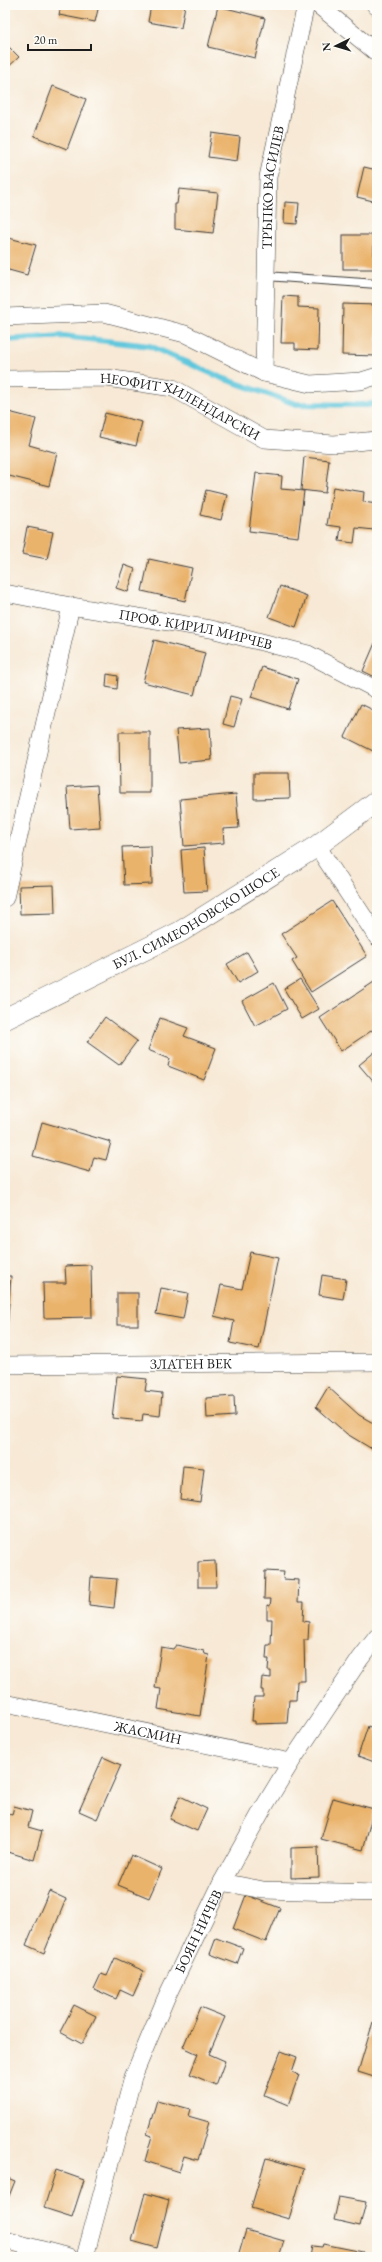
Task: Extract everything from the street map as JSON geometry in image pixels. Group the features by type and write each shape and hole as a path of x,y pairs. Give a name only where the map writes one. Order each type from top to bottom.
{"street":[{"name":"ТРЪПКО ВАСИЛЕВ","path":"264,373 268,177 305,9 303,5"},
{"path":"318,5 377,53"},
{"path":"5,318 104,313 185,334 264,373 310,384 361,381 377,376"},
{"name":"НЕОФИТ ХИЛЕНДАРСКИ","path":"5,379 107,378 173,388 264,439 334,444 377,440"},
{"name":"ПРОФ. КИРИЛ МИРЧЕВ","path":"5,593 71,606 211,629 308,654 377,690"},
{"path":"5,898 71,606"},
{"name":"БУЛ. СИМЕОНОВСКО ШОСЕ","path":"5,1019 180,932 317,846 377,801"},
{"path":"317,846 377,937"},
{"name":"ЗЛАТЕН ВЕК","path":"5,1365 377,1362"},
{"name":"БОЯН НИЧЕВ","path":"85,2257 133,2076 166,1998 222,1882 291,1762 360,1659 377,1637"},
{"name":"ЖАСМИН","path":"5,1703 291,1762"},
{"path":"222,1882 263,1890 377,1893"},
{"path":"5,2240 69,2257"}],"lane":[{"path":"266,276 377,284"}],"building":[{"path":"61,5 99,5 95,22 59,15"},
{"path":"151,5 185,5 181,28 148,22"},
{"path":"218,6 265,18 255,58 208,47"},
{"path":"5,43 19,57 5,70"},
{"path":"53,86 86,99 67,149 34,136"},
{"path":"212,133 240,137 237,161 208,157"},
{"path":"364,167 377,170 377,202 357,197"},
{"path":"179,189 218,193 213,233 175,229 175,204 177,204"},
{"path":"285,202 299,203 297,224 284,223"},
{"path":"343,235 374,235 374,269 343,269"},
{"path":"5,237 36,245 27,275 5,269"},
{"path":"283,296 298,297 298,307 319,308 318,350 295,349 295,343 281,343"},
{"path":"343,304 377,305 377,356 342,355"},
{"path":"5,411 36,419 29,445 57,453 49,486 5,475"},
{"path":"105,413 142,422 136,446 99,437"},
{"path":"304,457 329,460 325,493 301,490"},
{"path":"256,473 282,476 281,489 304,491 298,537 249,531"},
{"path":"333,487 364,492 363,502 377,504 374,530 356,528 354,543 339,541 341,527 327,525"},
{"path":"206,490 227,495 221,520 200,515"},
{"path":"27,527 53,532 47,559 22,554"},
{"path":"149,559 192,568 185,601 142,591"},
{"path":"124,565 135,569 128,592 116,588"},
{"path":"280,586 307,596 296,627 269,617"},
{"path":"154,640 205,653 194,695 143,682"},
{"path":"375,643 377,644 377,678 363,671"},
{"path":"262,667 298,679 288,709 251,697"},
{"path":"107,674 118,676 117,689 106,687"},
{"path":"230,696 242,699 234,727 223,724"},
{"path":"361,704 377,712 377,748 375,752 345,737"},
{"path":"210,728 212,760 179,763 176,730"},
{"path":"119,732 150,732 150,793 120,793"},
{"path":"254,773 289,773 290,798 254,799"},
{"path":"97,785 100,827 70,829 67,787"},
{"path":"236,794 239,828 223,829 224,843 184,846 180,799"},
{"path":"151,846 152,884 124,885 122,847"},
{"path":"204,848 207,891 184,892 181,850"},
{"path":"54,885 55,913 20,914 19,886"},
{"path":"332,901 367,956 311,992 292,961 297,958 281,934"},
{"path":"247,952 258,971 238,983 227,964"},
{"path":"300,979 319,1009 302,1019 284,989"},
{"path":"377,980 377,1027 341,1051 320,1018"},
{"path":"274,983 287,1009 255,1026 242,1001"},
{"path":"105,1017 137,1041 119,1065 87,1042"},
{"path":"160,1018 188,1028 184,1036 216,1048 204,1080 168,1066 170,1059 148,1050"},
{"path":"377,1050 377,1086 359,1065"},
{"path":"42,1122 111,1142 106,1160 94,1157 90,1172 33,1156"},
{"path":"250,1252 278,1258 259,1349 230,1343 234,1321 214,1316 221,1285 242,1289"},
{"path":"91,1265 92,1317 44,1318 43,1283 66,1283 65,1266"},
{"path":"322,1275 346,1279 343,1299 319,1295"},
{"path":"5,1276 11,1276 7,1330 5,1330"},
{"path":"161,1288 188,1293 183,1319 156,1314"},
{"path":"117,1293 138,1293 138,1325 117,1325"},
{"path":"117,1376 147,1379 145,1391 162,1393 160,1416 143,1414 142,1421 112,1418"},
{"path":"328,1387 359,1415 375,1424 377,1421 377,1452 347,1434 316,1407"},
{"path":"234,1396 235,1416 207,1418 206,1398"},
{"path":"183,1466 204,1468 200,1502 180,1499"},
{"path":"215,1561 216,1587 198,1587 198,1562"},
{"path":"265,1571 284,1572 283,1579 299,1580 298,1602 304,1602 303,1621 309,1622 308,1640 304,1640 305,1681 297,1681 296,1700 289,1700 287,1723 255,1724 255,1721 252,1721 254,1697 263,1697 263,1690 261,1690 262,1677 271,1678 271,1671 268,1671 269,1659 266,1659 267,1645 271,1645 272,1619 267,1619 267,1605 270,1606 271,1599 264,1599"},
{"path":"91,1577 117,1579 114,1608 89,1605"},
{"path":"176,1645 204,1651 205,1654 209,1655 200,1716 158,1709 161,1689 155,1688 161,1647 173,1649"},
{"path":"368,1726 377,1730 377,1763 358,1756"},
{"path":"103,1757 121,1765 97,1819 79,1811"},
{"path":"180,1796 207,1809 197,1831 170,1819"},
{"path":"333,1798 374,1809 363,1850 321,1839"},
{"path":"14,1806 32,1811 28,1827 42,1831 34,1860 5,1851 5,1813 12,1815"},
{"path":"318,1847 319,1877 291,1878 291,1848"},
{"path":"131,1855 162,1869 149,1898 118,1885"},
{"path":"49,1891 66,1899 44,1953 26,1945"},
{"path":"246,1895 280,1908 266,1942 233,1929"},
{"path":"216,1938 243,1948 237,1964 210,1954"},
{"path":"115,1958 144,1971 133,1996 120,1990 116,1999 94,1989 101,1974 107,1976"},
{"path":"74,2005 96,2016 82,2044 60,2032"},
{"path":"200,2007 225,2017 209,2054 225,2061 216,2085 190,2074 198,2054 183,2047"},
{"path":"373,2022 377,2023 377,2078 358,2072"},
{"path":"281,2051 297,2057 292,2072 299,2075 288,2105 264,2095"},
{"path":"157,2100 190,2109 188,2116 209,2122 198,2160 184,2156 179,2172 145,2161 152,2136 147,2134"},
{"path":"266,2158 304,2169 289,2219 251,2208"},
{"path":"56,2170 84,2180 72,2217 44,2208"},
{"path":"5,2177 15,2181 5,2206"},
{"path":"145,2193 169,2200 157,2248 132,2241"},
{"path":"339,2197 366,2202 360,2226 334,2220"},
{"path":"246,2230 284,2241 279,2257 238,2257"},
{"path":"323,2244 363,2252 362,2257 310,2257 312,2246 322,2247"}],"waterway":[{"path":"5,340 63,336 150,346 222,378 296,404 367,405 377,403"}]}
